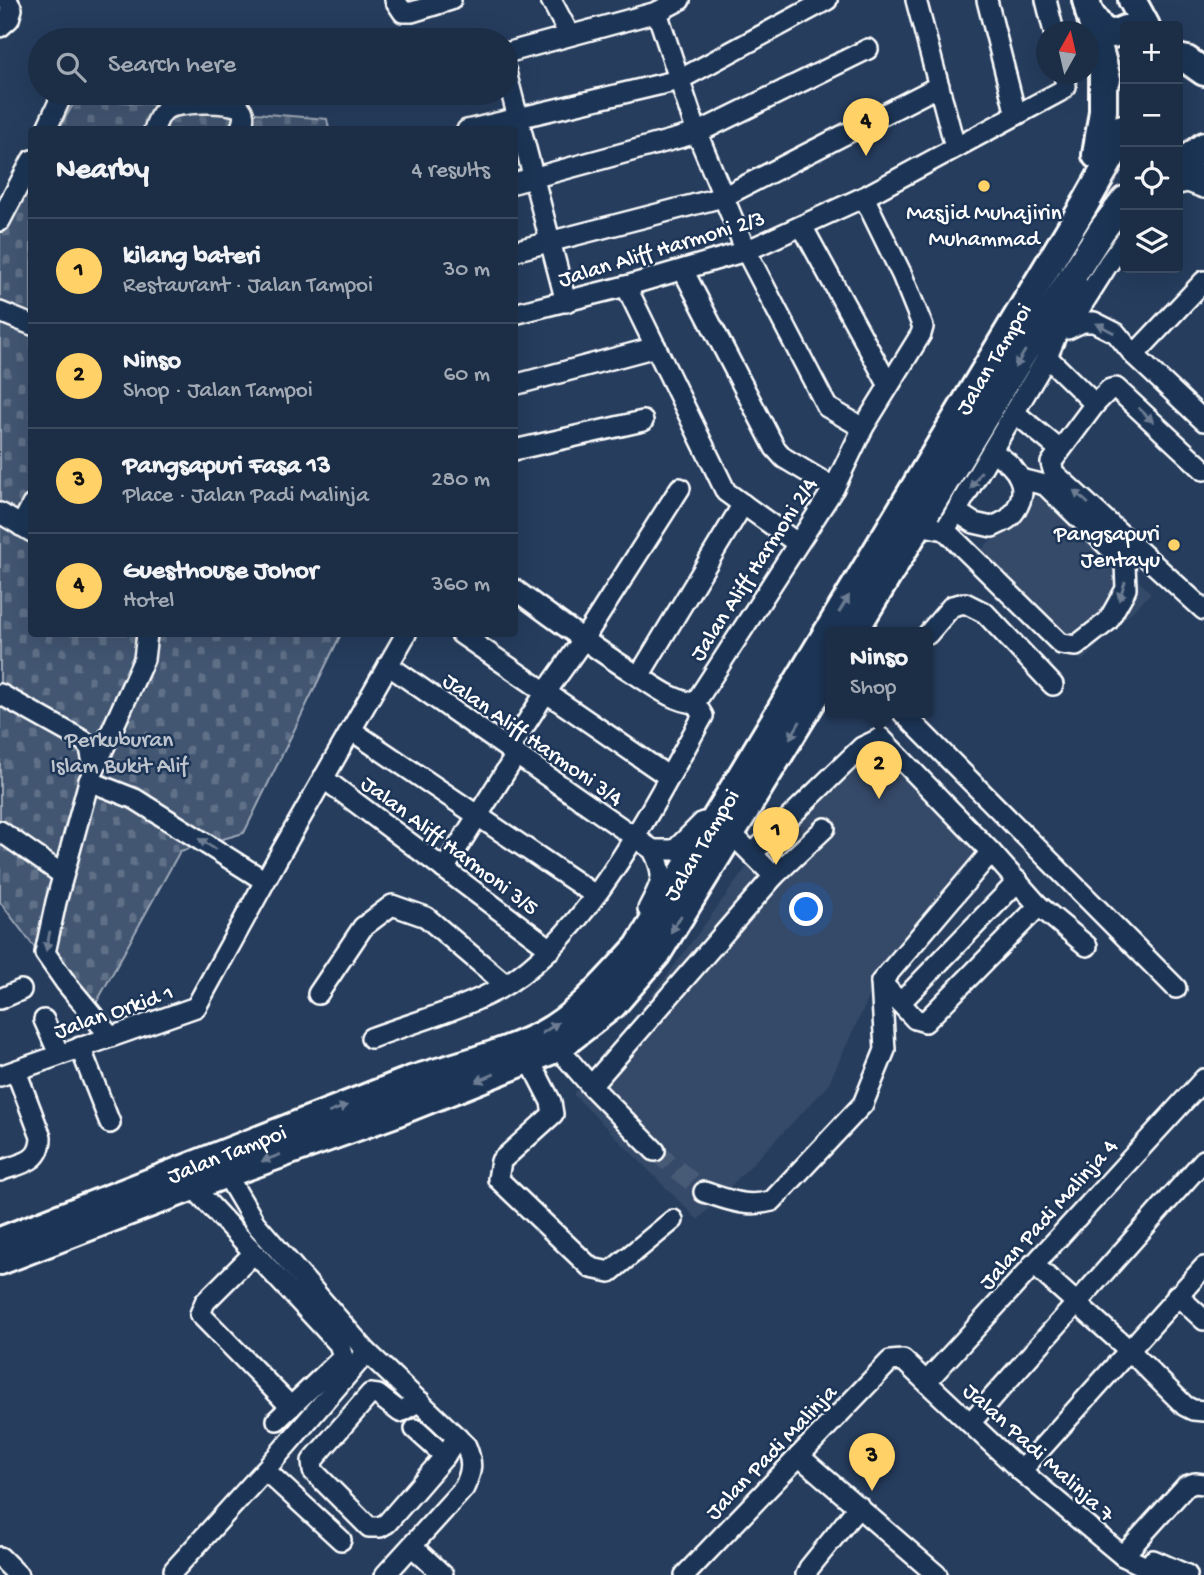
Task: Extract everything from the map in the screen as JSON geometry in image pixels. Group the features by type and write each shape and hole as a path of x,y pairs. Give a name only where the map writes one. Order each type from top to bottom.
{"main road":[{"path":"1087,5 1102,30 1112,34 1137,17"},
{"path":"1085,204 1114,71 1087,5"},
{"path":"1183,43 1191,49 1198,64"},
{"name":"Jalan Tampoi","path":"830,627 1116,149 1119,125 1118,90 1114,71"},
{"path":"1183,159 1204,146"},
{"name":"Jalan Tampoi","path":"857,627 1022,355 1114,236 1122,210"},
{"name":"Jalan Tampoi","path":"8,1235 411,1080 544,1033 587,1001 638,947 825,636"},
{"name":"Jalan Tampoi","path":"0,1261 405,1109 558,1048 613,1005 657,954 825,680"}],"street":[{"path":"0,27 9,19 12,9 7,0"},
{"path":"394,0 403,12 412,12 451,0"},
{"path":"551,0 569,34"},
{"path":"518,49 657,12 680,0"},
{"path":"483,126 679,80 827,0"},
{"path":"916,0 955,147"},
{"path":"987,0 1016,116"},
{"path":"1046,0 1051,21"},
{"path":"657,12 697,133 746,251 827,407 863,428"},
{"path":"518,182 697,133 868,49"},
{"name":"Jalan Aliff Harmoni 2/3","path":"518,313 626,286 746,251 864,197 1061,91 1066,84"},
{"path":"518,250 723,197 939,86"},
{"path":"48,126 57,105"},
{"path":"155,126 166,109 176,105"},
{"path":"235,105 243,113 242,126"},
{"path":"515,105 566,302"},
{"path":"1183,164 1204,179"},
{"path":"0,221 28,168"},
{"path":"1183,183 1188,182 1204,188"},
{"name":"Jalan Aliff Harmoni 2/4","path":"371,1038 488,995 505,984 551,949 595,895 644,844 668,777 703,716 695,703 834,488 863,428 923,327 902,275 864,197"},
{"path":"802,226 888,384"},
{"path":"1047,357 1068,329 1114,236"},
{"path":"945,530 1015,413 1114,236"},
{"path":"683,270 775,448 784,458 834,488"},
{"path":"1134,355 1204,281"},
{"path":"626,286 726,492 797,543"},
{"path":"0,312 28,323"},
{"path":"1068,329 1083,322 1094,322 1116,333 1134,355 1204,421"},
{"path":"518,384 656,347"},
{"path":"1047,357 1095,404"},
{"path":"1204,470 1121,391 1110,389 1095,404 1051,463 1055,473 1204,610"},
{"path":"1015,413 1060,450"},
{"path":"518,449 643,421"},
{"path":"957,512 974,523 992,527 1010,517 1021,499 1020,479 1010,462 992,452"},
{"path":"918,525 945,530 1061,644 1076,646 1108,621 1126,589 1125,563 1045,485 1020,479"},
{"path":"444,869 478,815 545,692 583,640 680,488"},
{"path":"639,676 743,504"},
{"path":"0,513 26,529"},
{"path":"518,592 583,640 680,702 695,703"},
{"path":"933,628 952,606 965,603 985,613 1053,685"},
{"path":"110,1036 45,953 63,875 92,774 144,659 147,637"},
{"path":"323,778 404,637"},
{"path":"465,637 668,777"},
{"name":"Jalan Aliff Harmoni 3/4","path":"388,665 644,844"},
{"path":"0,694 84,741 90,748 92,774"},
{"path":"908,718 1176,988"},
{"path":"351,730 595,895"},
{"path":"753,853 862,747 881,738 1038,905 1087,946"},
{"path":"92,774 265,881"},
{"name":"Jalan Orkid 1","path":"8,1074 196,1007 323,778"},
{"name":"Jalan Aliff Harmoni 3/5","path":"323,778 551,949"},
{"path":"644,844 675,850 733,789"},
{"path":"591,1086 774,876 825,828"},
{"path":"0,831 63,875"},
{"path":"732,834 774,876"},
{"path":"604,984 641,924 662,881 661,867 644,844"},
{"path":"705,1192 739,1204 756,1206 772,1201 863,1104 884,1050 881,982 991,852"},
{"path":"900,1003 1018,881"},
{"path":"318,994 363,927 392,905 426,917 505,984"},
{"path":"881,982 920,1022 930,1019 1038,905"},
{"path":"0,999 21,990"},
{"path":"44,1020 59,1055"},
{"path":"80,1047 110,1123"},
{"path":"558,1048 654,1151"},
{"path":"529,1059 551,1102 553,1114 501,1161 498,1179 592,1268 610,1272 673,1220"},
{"path":"0,1171 37,1156 41,1149 41,1137 8,1074"},
{"name":"Jalan Padi Malinja 4","path":"928,1381 1203,1081"},
{"path":"970,1423 1204,1160"},
{"path":"226,1174 255,1223 368,1352 466,1446 473,1461 471,1474 464,1488 385,1575"},
{"path":"192,1187 254,1253 339,1345 343,1357 284,1413 201,1314 205,1302 254,1253"},
{"path":"1034,1264 1129,1350 1185,1406 1204,1411"},
{"path":"1021,1471 1204,1267"},
{"path":"1177,1296 1204,1320"},
{"path":"174,1570 368,1352"},
{"name":"Jalan Padi Malinja 7","path":"890,1361 903,1360 1021,1471 1163,1575"},
{"name":"Jalan Padi Malinja","path":"687,1574 890,1361"},
{"path":"420,1402 400,1412 378,1395 370,1394 312,1461 313,1471 373,1528 387,1523 445,1456 457,1437"},
{"path":"415,1429 445,1456"},
{"path":"799,1456 937,1575"},
{"path":"265,1470 341,1540"},
{"path":"1188,1575 1128,1550 1186,1486 1204,1484"},
{"path":"806,1575 859,1506"},
{"path":"413,1547 443,1575"},
{"path":"0,1557 18,1575"}],"shaded area":[{"path":"1043,488 1151,593 1082,661 975,556"},
{"path":"880,742 986,851 876,982 827,1087 698,1220 573,1094 669,973 757,853"}],"green space":[{"path":"73,105 160,105 327,119 328,126 60,126"},
{"name":"Perkuburan Islam Bukit Alif","path":"28,179 28,637 340,637 244,833 180,851 88,1018 0,902 0,227"}],"tunnel":[{"path":"655,1151 704,1192"}],"place":[{"name":"Guesthouse Johor","path":"866,156"},
{"name":"Masjid Muhajirin Muhammad","path":"984,186"},
{"name":"Pangsapuri Jentayu","path":"1174,545"},
{"name":"Ninso","path":"879,799"},
{"name":"kilang bateri","path":"776,865"},
{"name":"Pangsapuri Fasa 13","path":"872,1491"}]}
